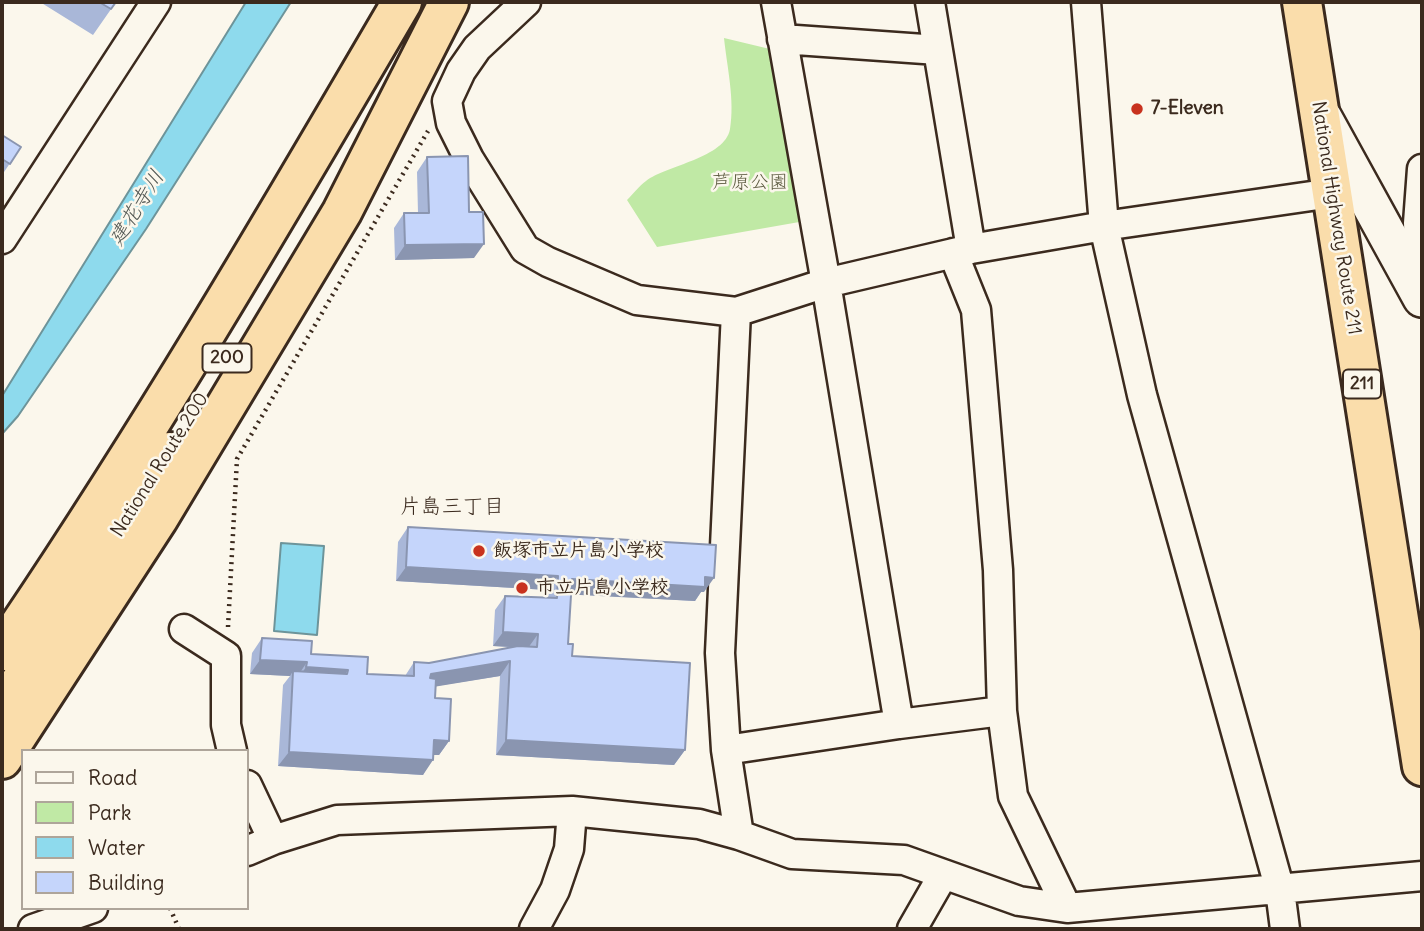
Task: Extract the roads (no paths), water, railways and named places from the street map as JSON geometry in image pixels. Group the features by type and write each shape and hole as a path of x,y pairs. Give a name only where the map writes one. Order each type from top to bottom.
{"highway":[{"name":"National Route 200","path":"2,651 78,538 318,146 402,2"},
{"name":"National Route 200","path":"2,709 88,581 443,2"},
{"path":"2,759 158,519 342,212 449,2"},
{"name":"National Highway Route 211","path":"1302,2 1422,766"},
{"path":"2,609 81,488 270,179 318,146"}],"street":[{"path":"2,239 156,2"},
{"path":"526,2 477,48 461,71 447,101 451,123 469,159 525,249 548,262 637,300 736,312 825,283 962,251 1104,226 1332,193"},
{"path":"776,2 899,724"},
{"path":"930,2 962,251 975,310 998,570 1002,711 1013,796 1067,908"},
{"path":"1086,2 1104,226 1142,395 1280,890 1285,929"},
{"path":"782,38 938,50"},
{"path":"1319,111 1422,297"},
{"path":"1422,169 1418,223 1422,297"},
{"path":"736,312 720,653 726,750 739,835"},
{"path":"184,629 226,656 226,725 231,749"},
{"path":"726,750 1002,711"},
{"path":"248,787 273,840"},
{"path":"248,851 337,820 572,811 699,824 792,853 904,860 1019,901 1067,908 1422,876"},
{"path":"534,929 555,890 569,849 572,811"},
{"path":"912,929 943,875"},
{"path":"33,929 87,910"}],"water":[{"name":"建花寺川","path":"246,2 291,2 146,229 18,416 2,434 2,396"},
{"path":"281,543 324,546 317,635 274,631"}],"place":[{"name":"7-Eleven","path":"1137,109"},
{"name":"飯塚市立片島小学校","path":"479,551"},
{"name":"市立片島小学校","path":"522,588"}],"district":[{"name":"片島三丁目","path":"452,507"}],"park label":[{"name":"芦原公園","path":"750,183"}]}
